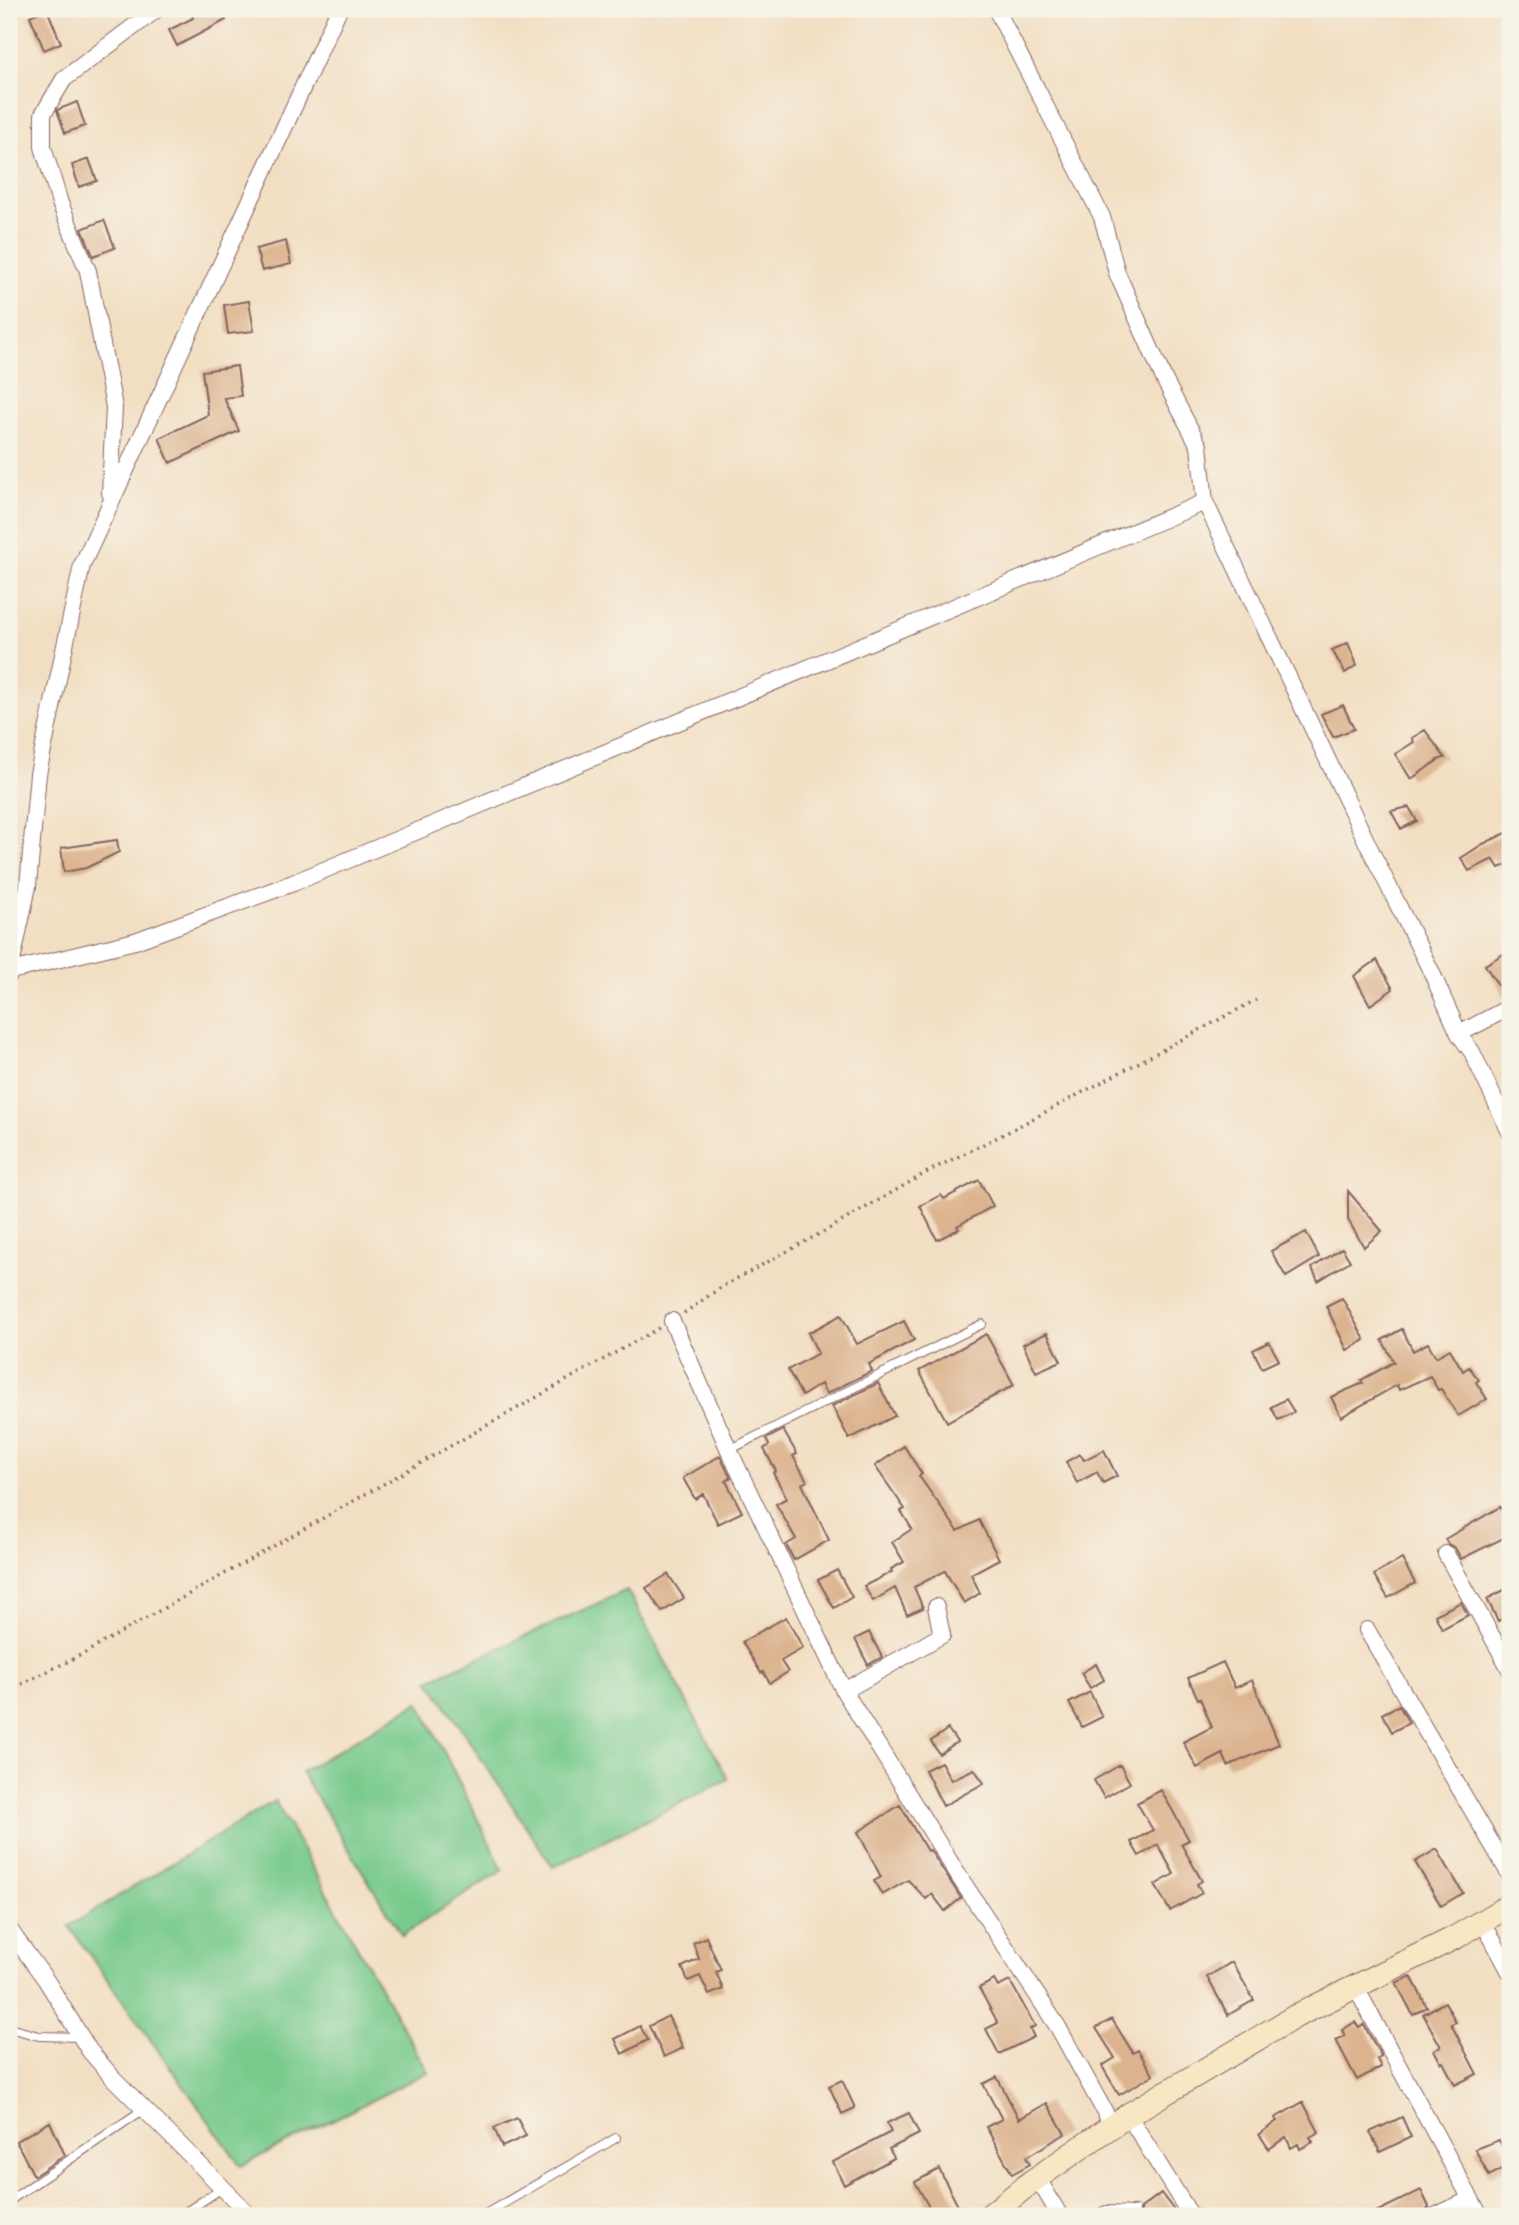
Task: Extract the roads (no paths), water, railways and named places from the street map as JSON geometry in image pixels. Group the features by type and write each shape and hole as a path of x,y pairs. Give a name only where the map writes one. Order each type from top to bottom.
{"street":[{"path":"110,502 114,407 88,271 60,204 43,147 43,114 64,79 157,9"},
{"path":"339,9 82,565 38,774 28,886 10,973 135,941 293,883 1205,502"},
{"path":"996,9 1101,217 1117,273 1199,446 1205,502 1459,1034 1472,1052 1510,1132"},
{"path":"1459,1034 1510,1007"},
{"path":"672,1321 729,1450 844,1691 1058,2027 1120,2120 1191,2216"},
{"path":"1446,1554 1510,1669"},
{"path":"844,1691 942,1635 936,1607"},
{"path":"1367,1630 1510,1875"},
{"path":"989,2216 1037,2177 1120,2120 1296,2016 1483,1922 1510,1905"},
{"path":"1483,1922 1510,1972"},
{"path":"9,1929 47,1980 89,2050 248,2216"},
{"path":"1355,1986 1480,2216"},
{"path":"1037,2177 1060,2216"},
{"path":"1435,2216 1471,2199"}],"lane":[{"path":"729,1450 982,1324"},
{"path":"9,2028 40,2036 81,2037"},
{"path":"9,2202 144,2109"},
{"path":"482,2216 616,2138"},
{"path":"180,2216 222,2188"},
{"path":"1095,2216 1106,2210 1135,2211"}]}
